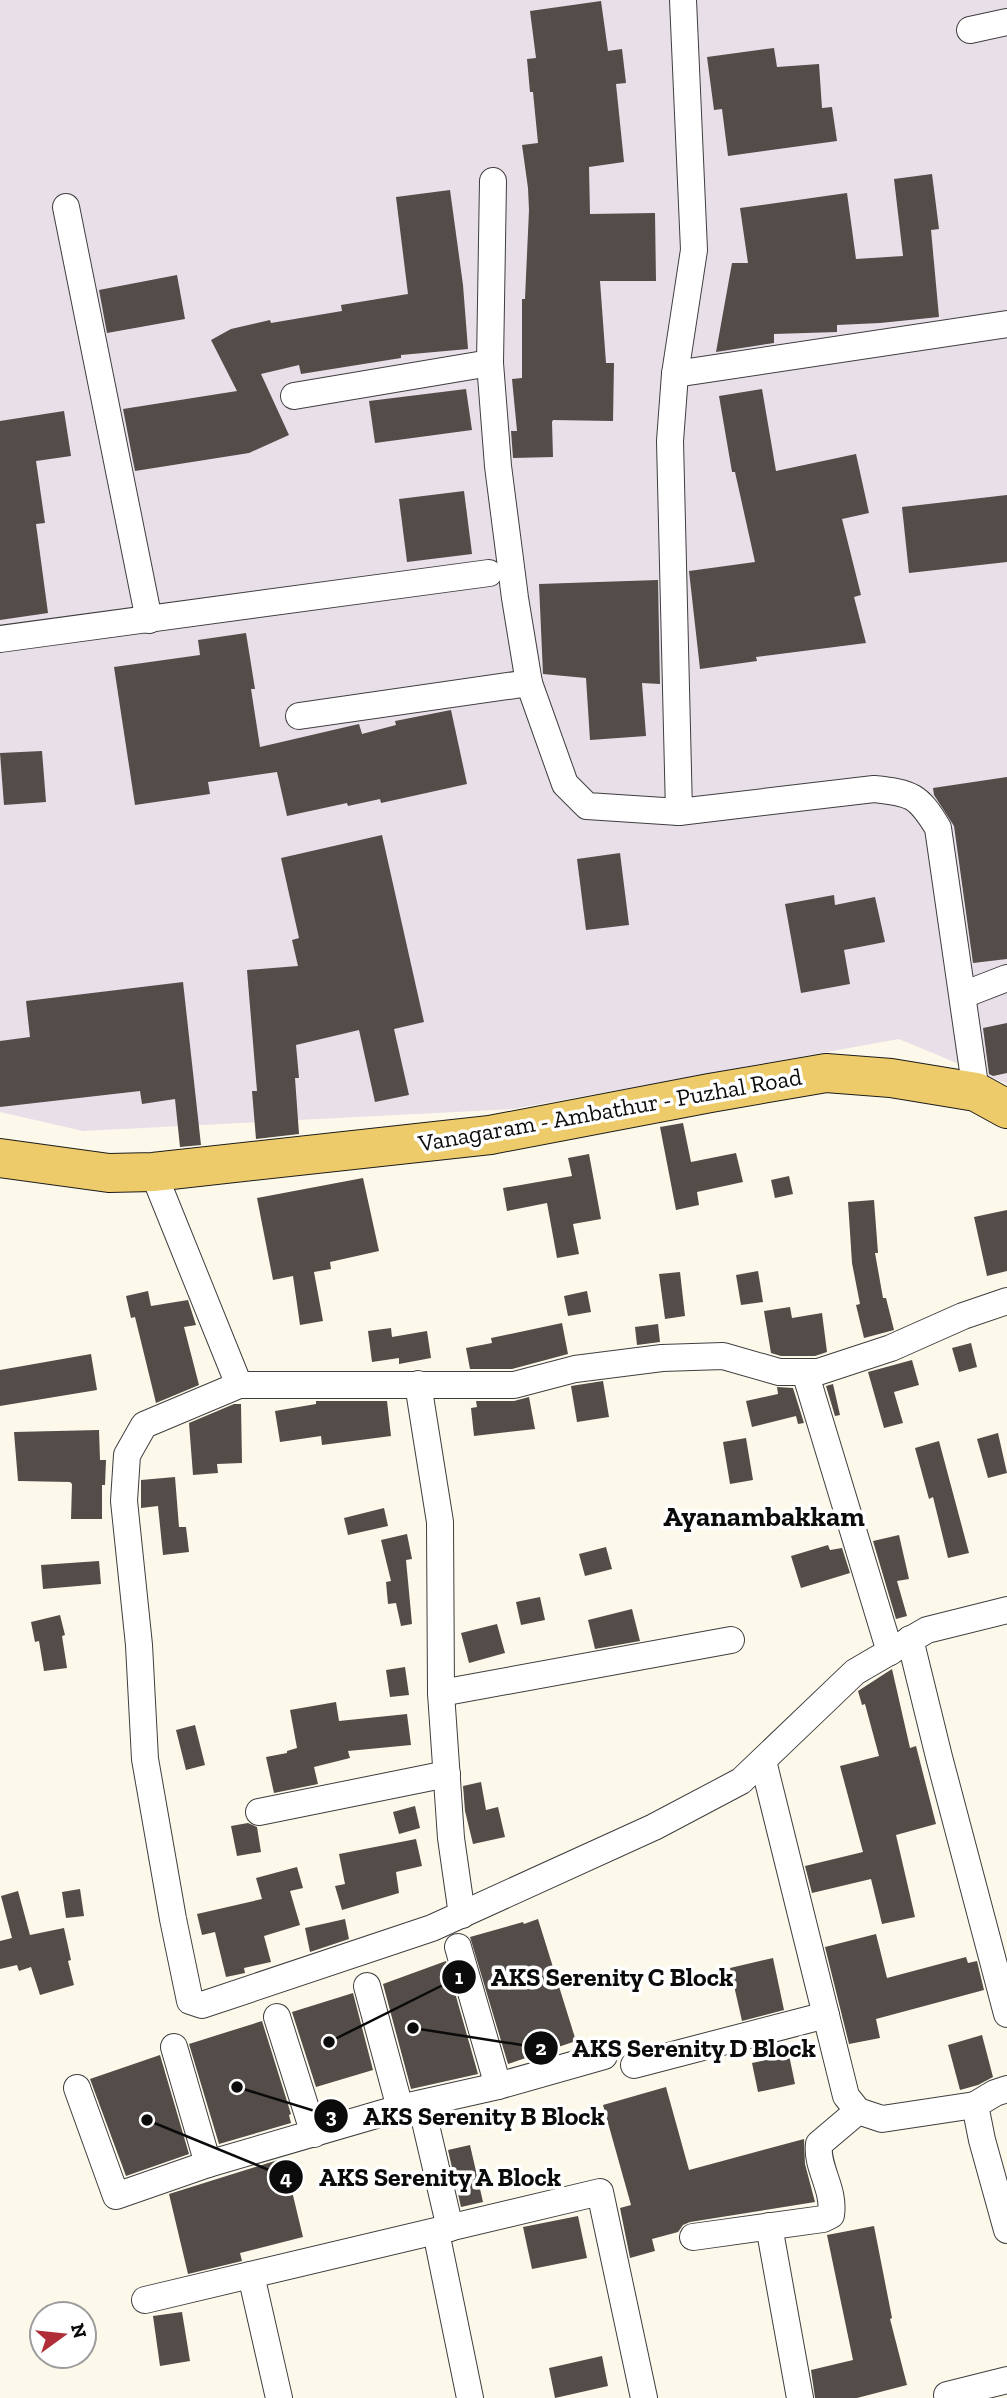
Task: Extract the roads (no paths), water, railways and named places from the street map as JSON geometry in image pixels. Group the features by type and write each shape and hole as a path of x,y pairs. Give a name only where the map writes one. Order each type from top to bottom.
{"main road":[{"name":"Vanagaram - Ambathur - Puzhal Road","path":"0,1158 109,1173 153,1172 491,1135 826,1073 891,1078 992,1100"}],"street":[{"path":"679,813 670,441 674,374 694,250 683,0"},
{"path":"970,30 1007,22"},
{"path":"493,181 490,363 498,466 529,683 565,784 587,806 679,813 874,789 906,792 926,809 938,828 963,995 992,1100"},
{"path":"66,207 149,620"},
{"path":"674,374 1007,324"},
{"path":"294,396 490,363"},
{"path":"0,639 489,573"},
{"path":"299,716 529,683"},
{"path":"963,995 1007,978"},
{"path":"153,1172 239,1385"},
{"path":"1007,1301 963,1316 891,1349 818,1372 779,1372 723,1356 662,1359 575,1369 514,1385 239,1385 144,1425 127,1455 124,1501 139,1645 145,1759 190,2001 202,2005 432,1928 654,1827 741,1781 855,1672 927,1630 1007,1610"},
{"path":"805,1372 939,1757 1007,2014"},
{"path":"418,1384 440,1522 441,1693 451,1838 462,1915"},
{"path":"441,1693 731,1640"},
{"path":"763,1761 846,2096 858,2111 882,2119 975,2105 995,2093 1007,2090"},
{"path":"259,1812 447,1774"},
{"path":"458,1947 498,2086"},
{"path":"367,1986 411,2106 443,2230 470,2398"},
{"path":"634,2065 826,2015"},
{"path":"277,2017 314,2133"},
{"path":"174,2047 208,2164"},
{"path":"77,2088 116,2196 208,2164 314,2133 604,2056"},
{"path":"975,2105 1007,2230"},
{"path":"693,2237 823,2219 831,2215 833,2200 818,2152 819,2144 858,2111"},
{"path":"145,2300 600,2192 644,2398"},
{"path":"769,2227 800,2398"},
{"path":"251,2275 279,2398"},
{"path":"947,2395 1007,2380"}],"place":[{"name":"AKS Serenity D Block","path":"413,2028"},
{"name":"AKS Serenity C Block","path":"329,2042"},
{"name":"AKS Serenity B Block","path":"237,2087"},
{"name":"AKS Serenity A Block","path":"147,2120"}],"district":[{"name":"Ayanambakkam","path":"764,1516"}]}
